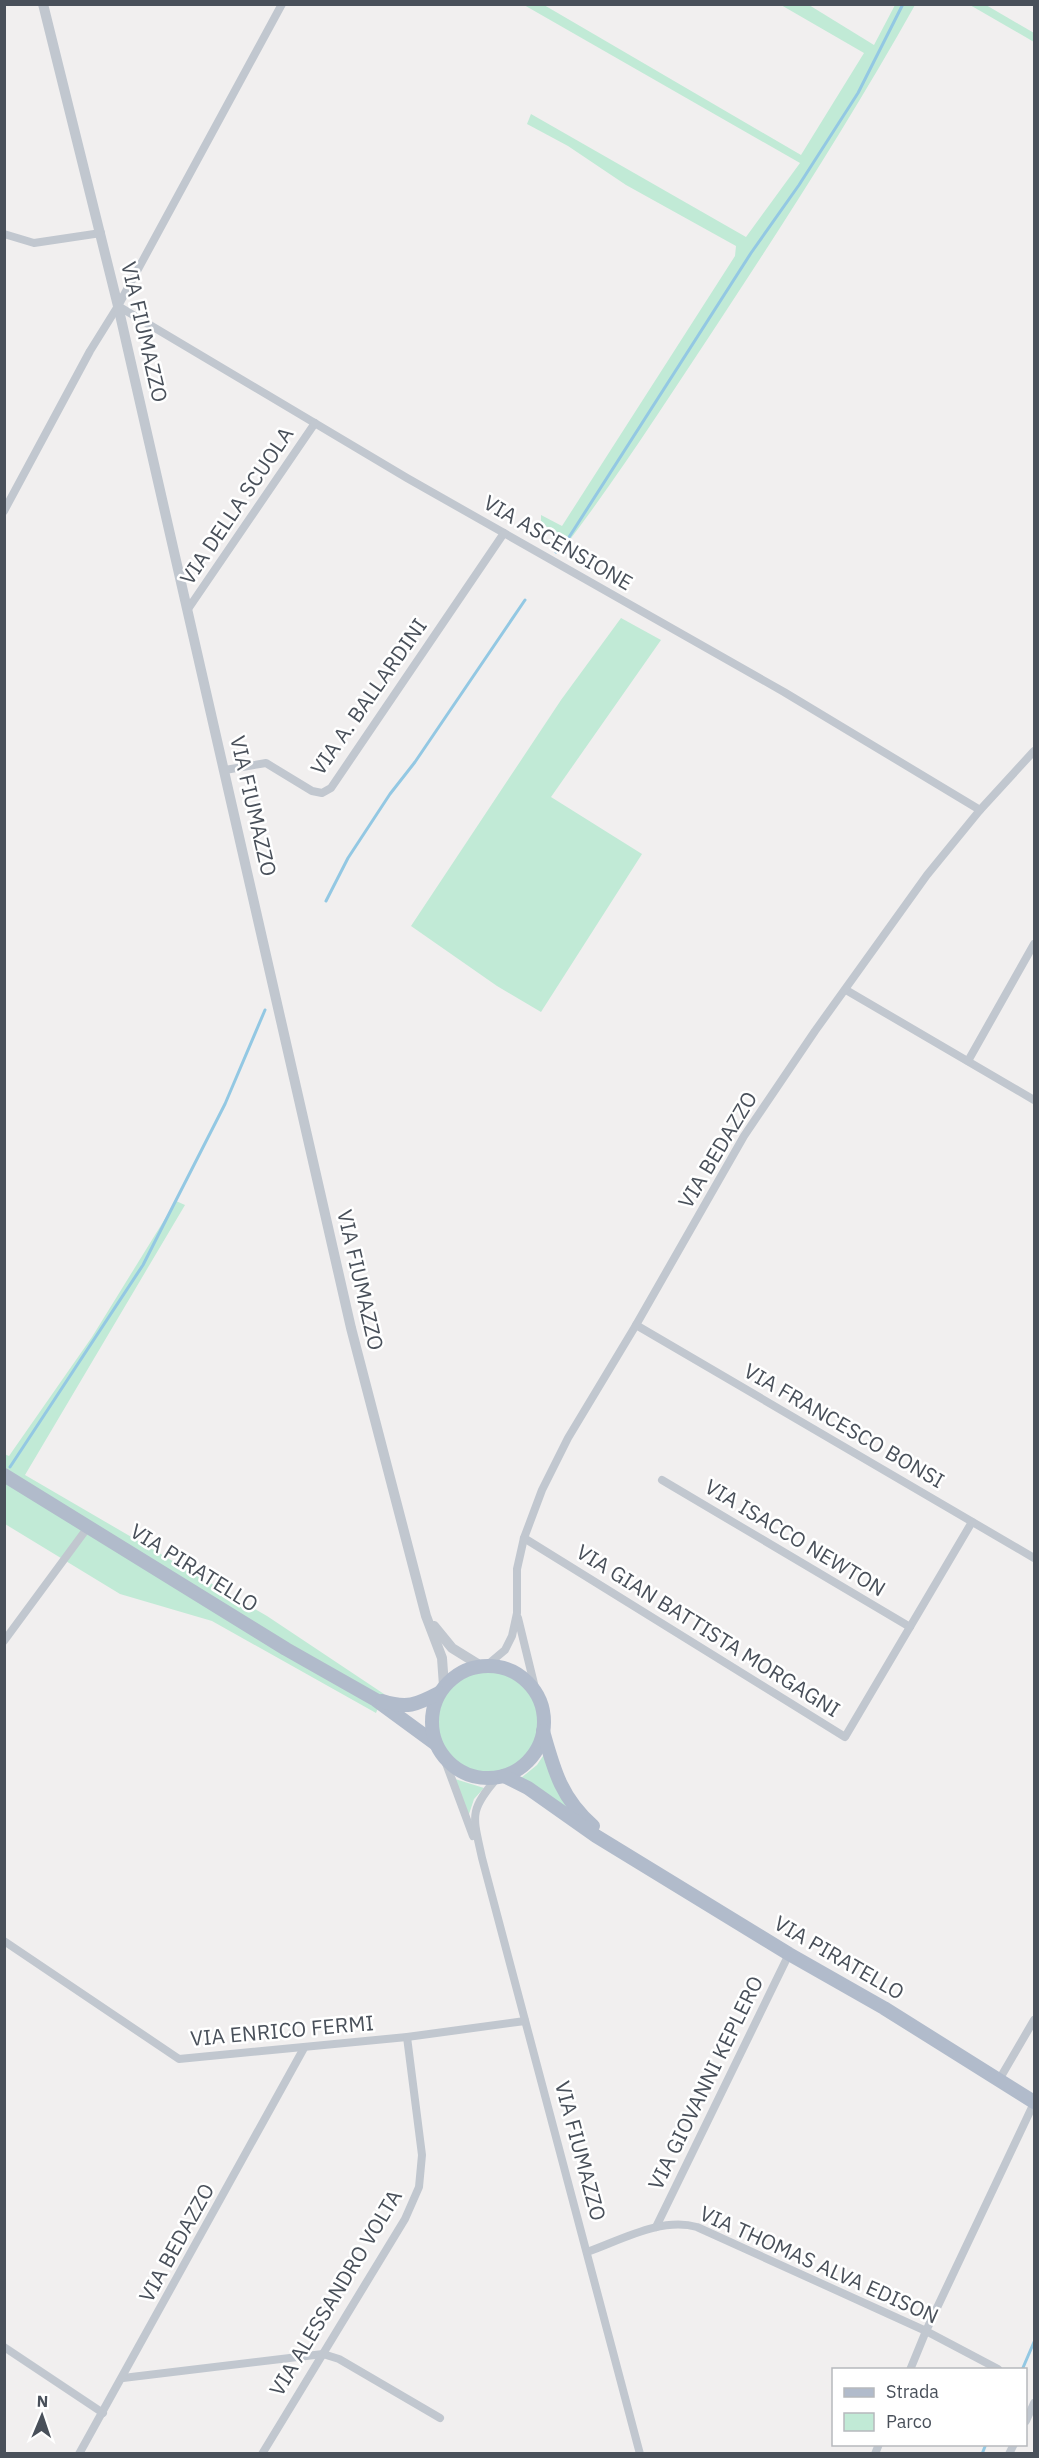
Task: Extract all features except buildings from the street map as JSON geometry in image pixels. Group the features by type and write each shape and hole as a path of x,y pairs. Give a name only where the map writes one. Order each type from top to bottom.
{"main road":[{"name":"VIA PIRATELLO","path":"4,1475 286,1649 364,1693 436,1744"},
{"path":"483,1666 512,1671 527,1682 537,1696 543,1713 540,1743 530,1759 516,1771 501,1777 474,1777 458,1770 444,1758 432,1734 432,1713 442,1690 454,1677 467,1670 483,1666"},
{"name":"VIA PIRATELLO","path":"364,1693 398,1706 409,1706 442,1690"},
{"name":"VIA PIRATELLO","path":"543,1731 554,1770 569,1802 582,1817 622,1851"},
{"name":"VIA PIRATELLO","path":"501,1777 528,1788 589,1831 789,1954 884,2008 1035,2103"}],"street":[{"name":"VIA FIUMAZZO","path":"43,4 101,232 351,1328 426,1616 442,1658 442,1690"},
{"path":"4,511 282,4"},
{"path":"4,234 34,243 101,232"},
{"name":"VIA ASCENSIONE","path":"118,306 407,478 784,692 980,810"},
{"name":"VIA DELLA SCUOLA","path":"188,609 315,423"},
{"name":"VIA A. BALLARDINI","path":"225,770 266,762 312,791 322,793 331,788 504,533"},
{"name":"VIA BEDAZZO","path":"537,1696 517,1613 517,1569 524,1538 542,1490 568,1438 636,1326 744,1136 927,874 980,810 1035,751"},
{"path":"968,1061 1034,945"},
{"path":"846,990 1035,1100"},
{"name":"VIA FRANCESCO BONSI","path":"636,1326 1035,1558"},
{"name":"VIA ISACCO NEWTON","path":"662,1480 910,1627"},
{"name":"VIA GIAN BATTISTA MORGAGNI","path":"524,1538 845,1737 972,1522"},
{"path":"4,1641 88,1527"},
{"name":"VIA BEDAZZO","path":"483,1666 509,1643 517,1613"},
{"name":"VIA FIUMAZZO","path":"426,1616 452,1648 483,1666"},
{"name":"VIA FIUMAZZO","path":"444,1758 482,1858"},
{"name":"VIA FIUMAZZO","path":"501,1777 479,1799 475,1809 476,1833 640,2454"},
{"name":"VIA ENRICO FERMI","path":"4,1941 179,2059 407,2037 525,2021"},
{"name":"VIA GIOVANNI KEPLERO","path":"656,2227 789,1954"},
{"path":"999,2080 1035,2020"},
{"name":"VIA ALESSANDRO VOLTA","path":"262,2454 405,2219 419,2187 422,2155 407,2037"},
{"name":"VIA BEDAZZO","path":"79,2454 304,2048"},
{"path":"911,2368 926,2331 1035,2103"},
{"name":"VIA THOMAS ALVA EDISON","path":"587,2252 656,2227 675,2223 697,2227 926,2331 996,2368"},
{"path":"4,2347 103,2413"},
{"path":"123,2378 323,2354 339,2359 440,2418"},
{"path":"1027,2419 1035,2403"}],"green space":[{"path":"524,5 544,5 801,155 864,53 781,5 809,5 874,45 895,5 915,5 845,124 772,240 643,436 560,553 551,531 541,521 541,515 562,526 735,256 736,246 626,185 568,146 527,124 531,114 746,237 800,163"},
{"path":"970,5 986,5 1034,33 1034,42"},
{"path":"621,618 661,640 551,797 642,854 541,1012 497,986 411,926 561,700"},
{"path":"176,1201 185,1205 25,1475 267,1616 384,1694 376,1713 212,1621 120,1594 5,1524 4,1454 9,1456 92,1337"},
{"path":"488,1672 507,1676 523,1687 534,1703 538,1722 534,1741 523,1757 507,1768 488,1772 469,1768 453,1757 442,1741 438,1722 442,1703 453,1687 469,1676"},
{"path":"545,1753 570,1811 521,1778 537,1765"},
{"path":"455,1779 484,1788 474,1799 468,1817"}],"waterway":[{"path":"556,552 564,545 751,253 799,185 858,93 903,4"},
{"path":"326,901 348,858 390,794 415,762 525,600"},
{"path":"10,1467 143,1265 225,1104 265,1010"},
{"path":"1023,2368 1034,2342"},
{"path":"982,2454 985,2446"}]}
